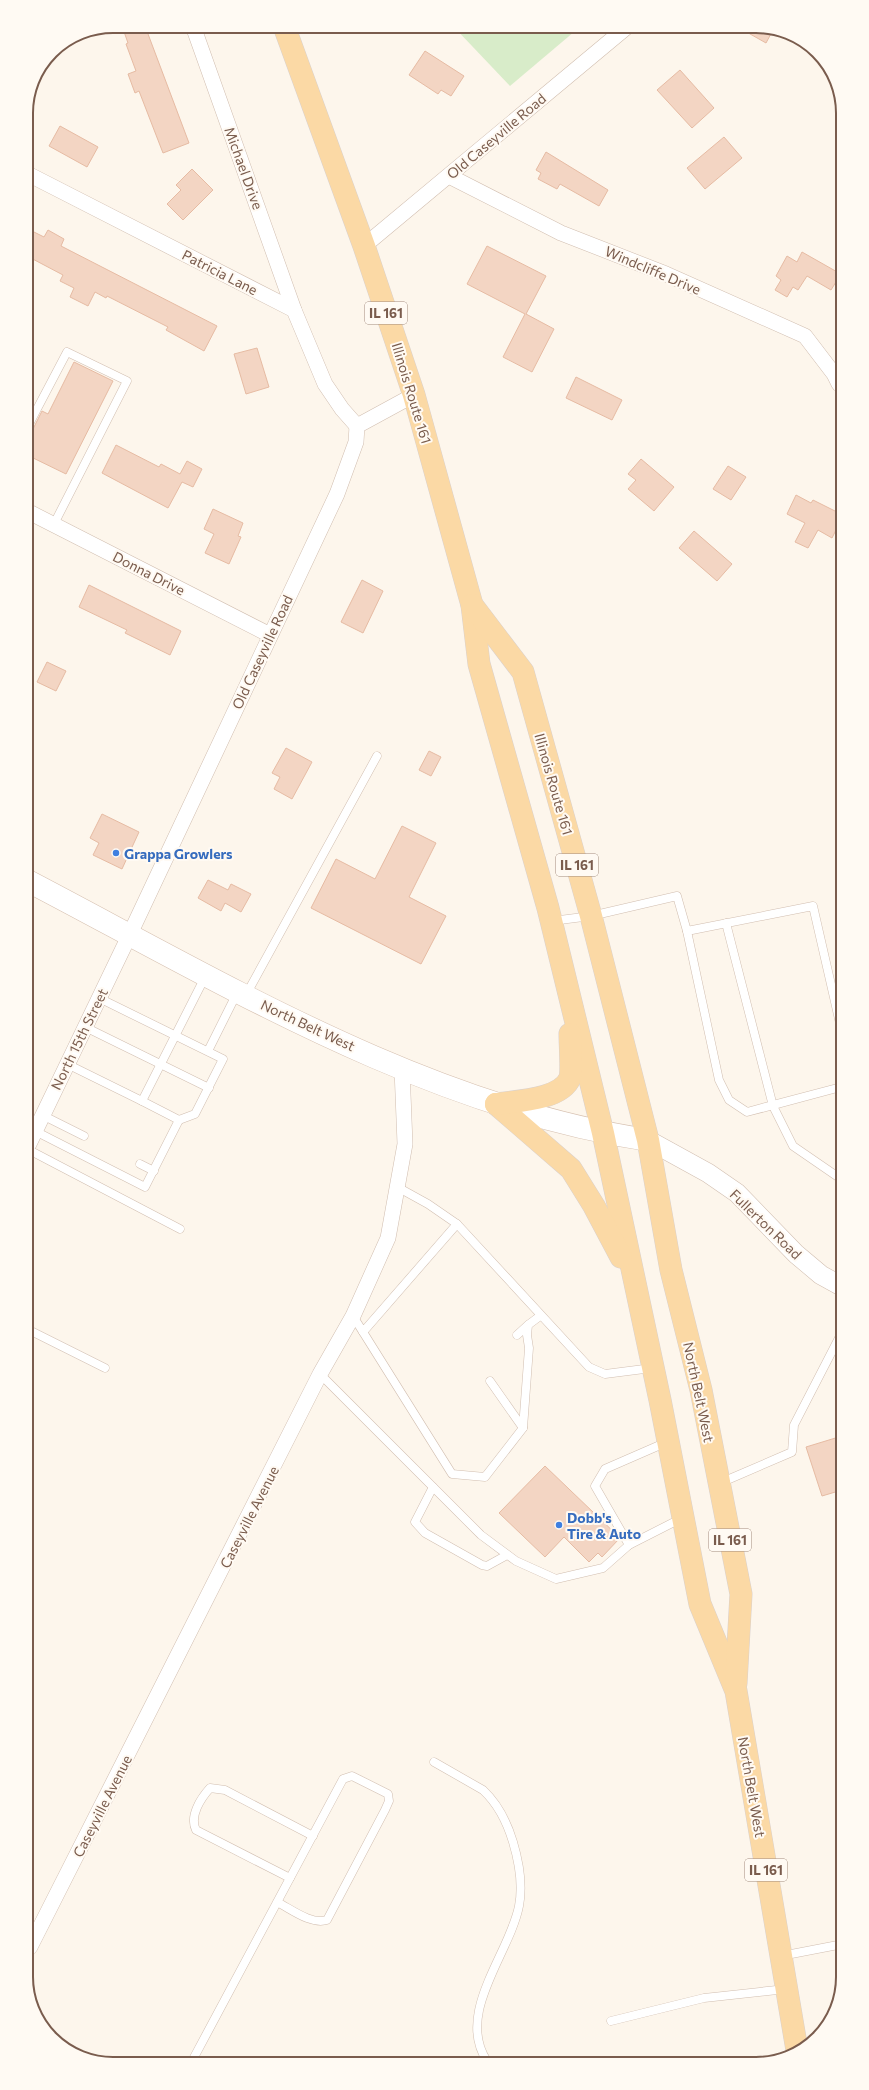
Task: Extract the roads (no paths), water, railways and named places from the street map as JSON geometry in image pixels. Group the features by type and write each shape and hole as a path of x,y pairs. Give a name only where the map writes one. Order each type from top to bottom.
{"main road":[{"name":"Illinois Route 161","path":"287,33 364,246 414,395 472,604 479,664 551,921 603,1133"},
{"name":"Illinois Route 161","path":"472,604 523,672 591,916 648,1140"},
{"name":"North Belt West","path":"33,884 242,993 402,1069 515,1111 603,1133 648,1140 671,1270 700,1390 741,1594 736,1691 796,2046"},
{"path":"496,1104 548,1096 560,1091 570,1078 571,1001"},
{"path":"496,1104 570,1170 594,1206 634,1281"},
{"name":"North Belt West","path":"603,1133 653,1368 700,1604 736,1691"}],"street":[{"name":"Michael Drive","path":"196,33 294,310"},
{"name":"Old Caseyville Road","path":"364,246 620,33"},
{"name":"Windcliffe Drive","path":"449,176 561,233 666,274 804,336 836,378"},
{"name":"Patricia Lane","path":"33,177 294,310"},
{"path":"294,310 325,384 342,409 357,426 414,395"},
{"name":"Old Caseyville Road","path":"130,934 337,494 356,442 357,426"},
{"name":"Donna Drive","path":"33,514 270,635"},
{"name":"North 15th Street","path":"33,1135 130,934"},
{"name":"Caseyville Avenue","path":"33,1941 320,1374 353,1316 388,1238 405,1144 402,1069"},
{"name":"Fullerton Road","path":"648,1140 708,1173 737,1194 796,1254 821,1275 836,1283"}],"lane":[{"path":"33,417 67,352 127,381 54,524"},
{"path":"208,1051 377,756"},
{"path":"551,921 591,916 677,896 687,931 719,1080 730,1100 747,1112 836,1088"},
{"path":"687,931 813,906 836,1006"},
{"path":"726,923 773,1106 793,1146 836,1176"},
{"path":"142,1101 206,974"},
{"path":"33,1137 145,1187 180,1120 195,1114 224,1059 99,998"},
{"path":"85,1027 209,1088"},
{"path":"67,1064 180,1120"},
{"path":"42,1115 84,1136"},
{"path":"33,1152 180,1229"},
{"path":"140,1164 154,1171"},
{"path":"398,1188 428,1204 457,1224 588,1367 605,1374 653,1368"},
{"path":"363,1332 457,1224"},
{"path":"353,1316 452,1474 485,1477 523,1428 529,1348 527,1335 528,1325"},
{"path":"517,1335 540,1316"},
{"path":"33,1332 105,1368"},
{"path":"718,1484 792,1452 794,1425 836,1344"},
{"path":"320,1374 481,1536 516,1561 556,1579 603,1568 629,1545 682,1518"},
{"path":"490,1381 523,1428"},
{"path":"629,1545 595,1486 605,1469 668,1442"},
{"path":"433,1487 415,1522 425,1533 482,1565 487,1566 507,1555"},
{"path":"434,1762 483,1790 490,1796 502,1813 518,1860 520,1904 517,1915 485,1990 477,2023 479,2040 485,2057"},
{"path":"194,2057 343,1778 352,1776 388,1794 389,1801 385,1810 327,1920 321,1922 308,1918 277,1902"},
{"path":"290,1878 196,1830 193,1824 193,1816 205,1794 210,1788 225,1790 313,1836"},
{"path":"781,1956 836,1945"},
{"path":"611,2021 704,1998 786,1989"}],"place":[{"name":"Grappa Growlers","path":"116,853"},
{"name":"Dobb's Tire & Auto","path":"559,1525"}]}
